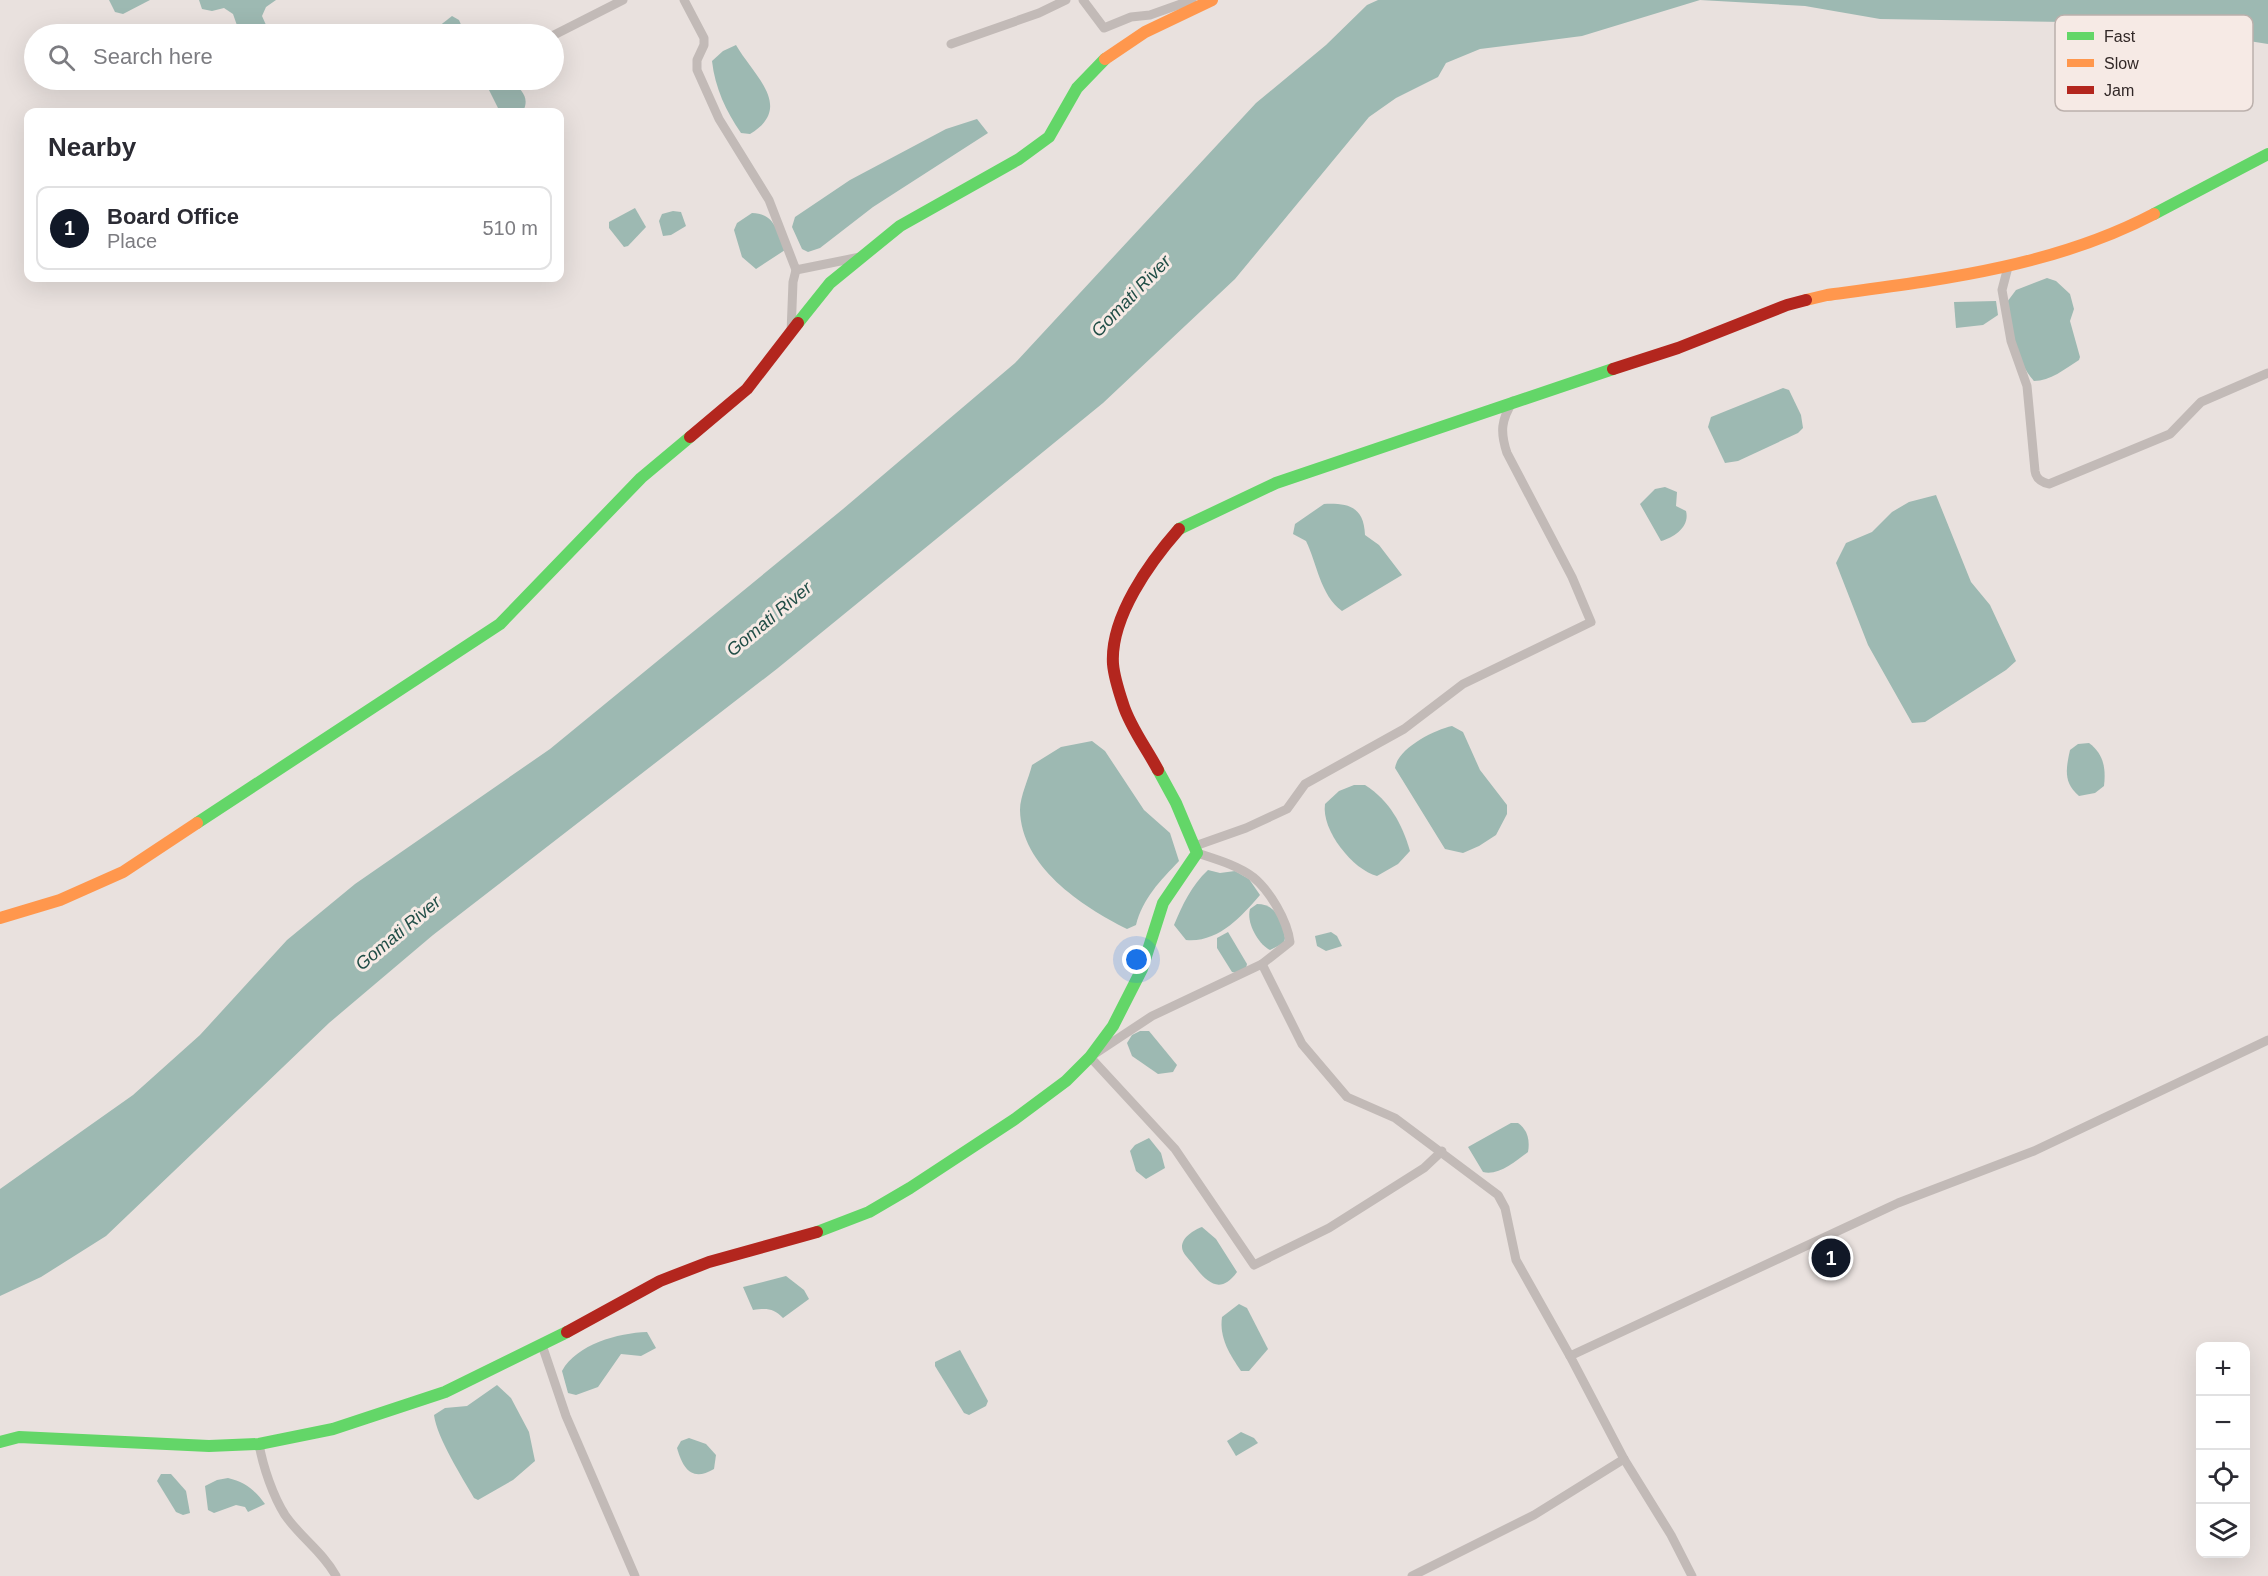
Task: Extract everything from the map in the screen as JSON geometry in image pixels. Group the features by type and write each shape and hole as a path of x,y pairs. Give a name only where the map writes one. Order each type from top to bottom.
{"main road":[{"path":"0,918 60,900 123,872 500,624 641,478 747,389 830,283 900,226 1019,159 1049,137 1077,88 1106,58 1145,32 1212,0"},
{"path":"0,1442 18,1437 209,1446 259,1444 333,1429 382,1415 445,1392 542,1345 660,1281 709,1262 818,1232 869,1212 1015,1119 1066,1081 1090,1057 1113,1026 1142,969 1163,903 1196,849 1123,706 1113,663 1120,623 1148,568 1179,529 1275,483 1513,401 1678,348 1787,305 1827,295 1963,278 2077,248 2118,233 2268,154"}],"street":[{"path":"564,30 623,0"},
{"path":"684,0 704,38 704,45 697,60 697,70 719,119 769,200 796,270 793,282 790,334"},
{"path":"951,44 1038,13 1066,0"},
{"path":"1083,0 1104,28 1131,17 1150,15 1192,0"},
{"path":"796,270 862,257"},
{"path":"2008,267 2002,290 2011,341 2027,386 2036,475 2044,482 2049,484 2170,434 2201,402 2268,373"},
{"path":"1196,849 1287,809 1305,784 1404,729 1463,684 1591,622 1572,577 1507,453 1501,435 1502,422 1513,401"},
{"path":"1196,849 1253,878 1268,895 1285,923 1290,942 1262,964 1152,1016 1090,1057 1175,1149 1254,1265 1329,1228 1424,1168 1442,1150"},
{"path":"1262,964 1302,1044 1347,1097 1395,1118 1442,1150 1498,1195 1505,1208 1516,1260 1624,1459 1671,1535 1692,1576"},
{"path":"1570,1356 1898,1203 2034,1151 2268,1040"},
{"path":"542,1345 566,1416 635,1576"},
{"path":"259,1444 262,1460 285,1514 322,1556 336,1576"},
{"path":"1412,1576 1534,1515 1624,1459"}],"water":[{"path":"109,0 150,0 123,14 115,12"},
{"path":"199,0 276,0 266,7 262,16 266,24 236,24 233,14 224,8 212,11 202,9"},
{"name":"Gomati River","path":"1378,0 1700,0 1582,36 1480,49 1446,63 1438,77 1396,98 1369,117 1235,279 1103,403 778,668 433,935 329,1023 106,1236 41,1277 0,1296 0,1189 133,1095 200,1035 287,940 355,884 550,749 843,509 1015,363 1256,103 1326,45 1367,5"},
{"path":"1700,0 2268,0 2268,44 2253,42 2253,15 2055,15 2055,22 1880,19 1805,6"},
{"path":"452,16 461,24 442,24"},
{"path":"736,45 760,79 770,102 769,113 763,124 750,134 741,133 731,116 722,99 713,71 712,61 723,51"},
{"path":"489,90 520,90 525,98 525,108 498,108"},
{"path":"977,119 988,133 873,207 820,248 808,252 802,249 792,227 795,217 850,180 946,129"},
{"path":"635,208 646,227 628,246 624,247 609,228 609,222"},
{"path":"673,211 681,212 686,226 671,235 663,236 659,221 662,214"},
{"path":"752,213 760,214 771,220 785,250 756,269 742,257 734,230 737,223"},
{"path":"2047,278 2056,281 2070,294 2074,309 2070,321 2080,357 2079,360 2057,374 2034,381 2019,354 2007,302 2016,290"},
{"path":"1996,301 1998,315 1983,325 1956,328 1954,302"},
{"path":"1783,388 1789,390 1801,415 1803,428 1798,433 1738,461 1725,463 1708,427 1711,417"},
{"path":"1665,487 1677,492 1676,506 1686,511 1687,516 1680,530 1661,541 1640,504 1655,489"},
{"path":"1936,495 1971,582 1990,605 2016,661 2006,670 1925,722 1912,723 1868,645 1836,563 1846,543 1872,532 1892,512 1909,502"},
{"path":"1324,504 1341,504 1354,509 1362,518 1365,535 1379,545 1402,575 1342,611 1324,588 1306,541 1293,534 1295,524"},
{"path":"1452,726 1463,732 1480,770 1507,805 1507,814 1496,835 1463,853 1445,849 1395,768 1403,754 1418,741 1436,731"},
{"path":"1092,741 1105,751 1144,810 1170,833 1179,861 1148,898 1136,925 1127,929 1091,909 1057,882 1042,866 1023,830 1020,805 1032,765 1061,747"},
{"path":"2089,743 2098,752 2103,762 2104,786 2095,793 2079,796 2070,786 2067,775 2070,750 2078,744"},
{"path":"1354,785 1365,785 1388,806 1399,822 1410,851 1398,864 1377,876 1358,866 1340,848 1333,837 1325,814 1325,804 1339,791"},
{"path":"1208,870 1220,873 1235,871 1249,879 1260,895 1228,927 1208,937 1186,940 1174,925 1192,889"},
{"path":"1257,904 1274,910 1282,926 1284,943 1270,950 1261,943 1251,926 1250,909"},
{"path":"1228,932 1247,964 1246,968 1238,973 1232,972 1217,948 1217,938"},
{"path":"1331,932 1337,936 1342,946 1326,951 1317,946 1315,936"},
{"path":"1140,1031 1149,1031 1177,1065 1173,1072 1158,1074 1132,1056 1127,1043 1132,1035"},
{"path":"1511,1123 1518,1123 1526,1132 1528,1152 1501,1170 1483,1172 1468,1147"},
{"path":"1149,1138 1161,1153 1165,1168 1146,1179 1136,1171 1130,1151 1135,1145"},
{"path":"1202,1227 1216,1239 1237,1272 1224,1284 1218,1285 1207,1280 1183,1251 1182,1247 1186,1237"},
{"path":"786,1276 804,1290 809,1299 783,1318 770,1309 753,1310 743,1287"},
{"path":"1239,1304 1247,1308 1268,1349 1249,1371 1241,1371 1229,1352 1222,1332 1222,1317"},
{"path":"647,1332 656,1348 641,1356 621,1354 598,1387 576,1395 568,1393 562,1371 578,1354 588,1347 611,1338"},
{"path":"960,1350 988,1401 986,1406 969,1415 964,1413 935,1366 935,1362"},
{"path":"497,1385 511,1398 529,1432 535,1461 513,1480 478,1500 474,1498 451,1457 440,1435 434,1415 445,1408 467,1406"},
{"path":"1241,1432 1254,1438 1258,1443 1236,1456 1227,1441"},
{"path":"689,1438 706,1444 716,1455 714,1469 706,1473 694,1474 686,1467 677,1448 681,1441"},
{"path":"161,1474 171,1474 186,1491 190,1513 183,1515 176,1512 157,1481"},
{"path":"228,1478 249,1487 265,1504 248,1512 245,1507 236,1505 214,1513 208,1510 205,1486"}],"traffic: fast":[{"path":"798,323 830,283 900,226 1019,159 1049,137 1077,88 1105,59"},
{"path":"2154,214 2268,154"},
{"path":"1179,529 1276,483 1613,369"},
{"path":"197,823 500,624 641,478 690,437"},
{"path":"817,1232 869,1212 1015,1119 1066,1081 1090,1057 1113,1026 1142,969 1163,903 1197,853 1176,803 1158,770"},
{"path":"0,1442 19,1437 209,1446 259,1444 333,1429 445,1392 567,1332"}],"traffic: slow":[{"path":"1105,59 1145,32 1212,0"},
{"path":"1806,300 1953,277 2036,259 2116,232 2154,214"},
{"path":"0,918 60,900 123,872 197,823"}],"traffic: jam":[{"path":"1613,369 1678,348 1787,305 1806,300"},
{"path":"690,437 747,389 798,323"},
{"path":"1158,770 1126,713 1113,664 1114,646 1118,628 1134,591 1156,557 1179,529"},
{"path":"567,1332 660,1281 709,1262 817,1232"}],"place":[{"name":"Board Office","path":"1831,1258"}]}
